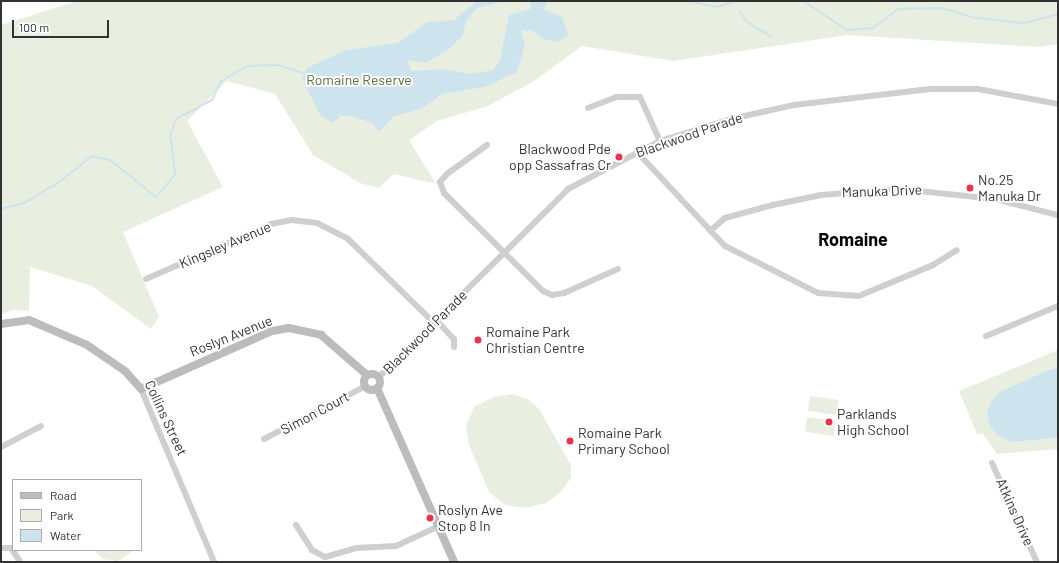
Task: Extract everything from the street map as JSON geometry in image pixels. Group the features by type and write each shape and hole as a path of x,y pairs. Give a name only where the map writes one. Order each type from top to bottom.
{"street":[{"name":"Blackwood Parade","path":"379,377 436,323 568,189 660,141 731,119 794,105 930,89 978,89 1058,104"},
{"path":"588,108 616,97 640,97 660,141"},
{"path":"487,145 440,182 444,193 504,253 552,296 618,269"},
{"path":"637,152 725,246 746,258 818,293 839,297 859,296 905,278 957,250"},
{"name":"Manuka Drive","path":"710,231 725,218 773,205 821,195 899,188 995,199 1058,215"},
{"name":"Kingsley Avenue","path":"146,279 271,224 292,220 317,223 348,239 454,339 454,347"},
{"path":"986,336 1058,306"},
{"name":"Collins Street","path":"1,324 29,320 87,345 125,371 141,390 214,562"},
{"name":"Roslyn Avenue","path":"141,390 272,331 289,328 321,335 367,375"},
{"path":"377,388 366,386 367,375 379,377 377,388 454,562"},
{"name":"Simon Court","path":"264,439 366,386"},
{"path":"1,447 41,426"},
{"name":"Atkins Drive","path":"992,463 1037,562"},
{"path":"296,525 312,550 325,557 351,549 396,546 439,526"},
{"path":"1,548 11,548 12,550"},
{"path":"13,551 20,562"}],"green space":[{"name":"Romaine Reserve","path":"76,1 1058,1 1058,44 1039,47 848,35 673,61 582,46 534,81 488,106 437,121 409,140 436,184 394,174 379,188 360,183 313,155 275,94 227,81 187,121 223,187 123,232 159,317 151,329 92,286 30,267 29,311 13,310 1,314 1,25"},
{"path":"1058,350 1058,366 1051,368 1012,442 1058,438 1058,449 997,454 983,434 977,434 959,391"},
{"path":"512,394 528,399 539,409 571,465 571,478 561,492 546,503 526,508 505,505 489,492 469,445 466,425 475,406 494,397"},
{"path":"810,396 839,400 837,415 808,411"},
{"path":"807,417 836,421 834,436 805,432"},
{"path":"95,551 133,551 118,561 103,559"}],"water":[{"path":"477,1 506,1 477,8 466,21 463,35 448,50 425,63 408,60 411,71 442,69 470,74 493,70 500,60 509,15 531,9 530,1 548,1 544,10 562,17 569,35 558,42 543,39 531,30 521,31 525,45 517,72 485,87 442,94 423,108 393,117 379,132 372,123 351,116 340,116 333,123 320,115 302,78 307,68 346,50 398,43 427,22 454,20"},
{"path":"1058,366 1058,438 1012,442 998,436 990,425 987,411 993,399 1002,391"}],"waterway":[{"path":"687,1 717,7 737,1"},
{"path":"804,1 846,30 873,28 898,9 941,8 977,18 1024,23 1058,14"},
{"path":"740,12 747,22 770,36"},
{"path":"1,209 24,203 62,180 92,156 110,160 156,197 175,174 170,136 176,119 212,100 221,81 247,66 278,65 303,73"}],"place":[{"name":"Blackwood Pde opp Sassafras Cr","path":"619,157"},
{"name":"No.25 Manuka Dr","path":"970,188"},
{"name":"Romaine Park Christian Centre","path":"478,340"},
{"name":"Parklands High School","path":"829,422"},
{"name":"Romaine Park Primary School","path":"570,441"},
{"name":"Roslyn Ave Stop 8 In","path":"430,518"}],"district":[{"name":"Romaine","path":"853,239"}]}
